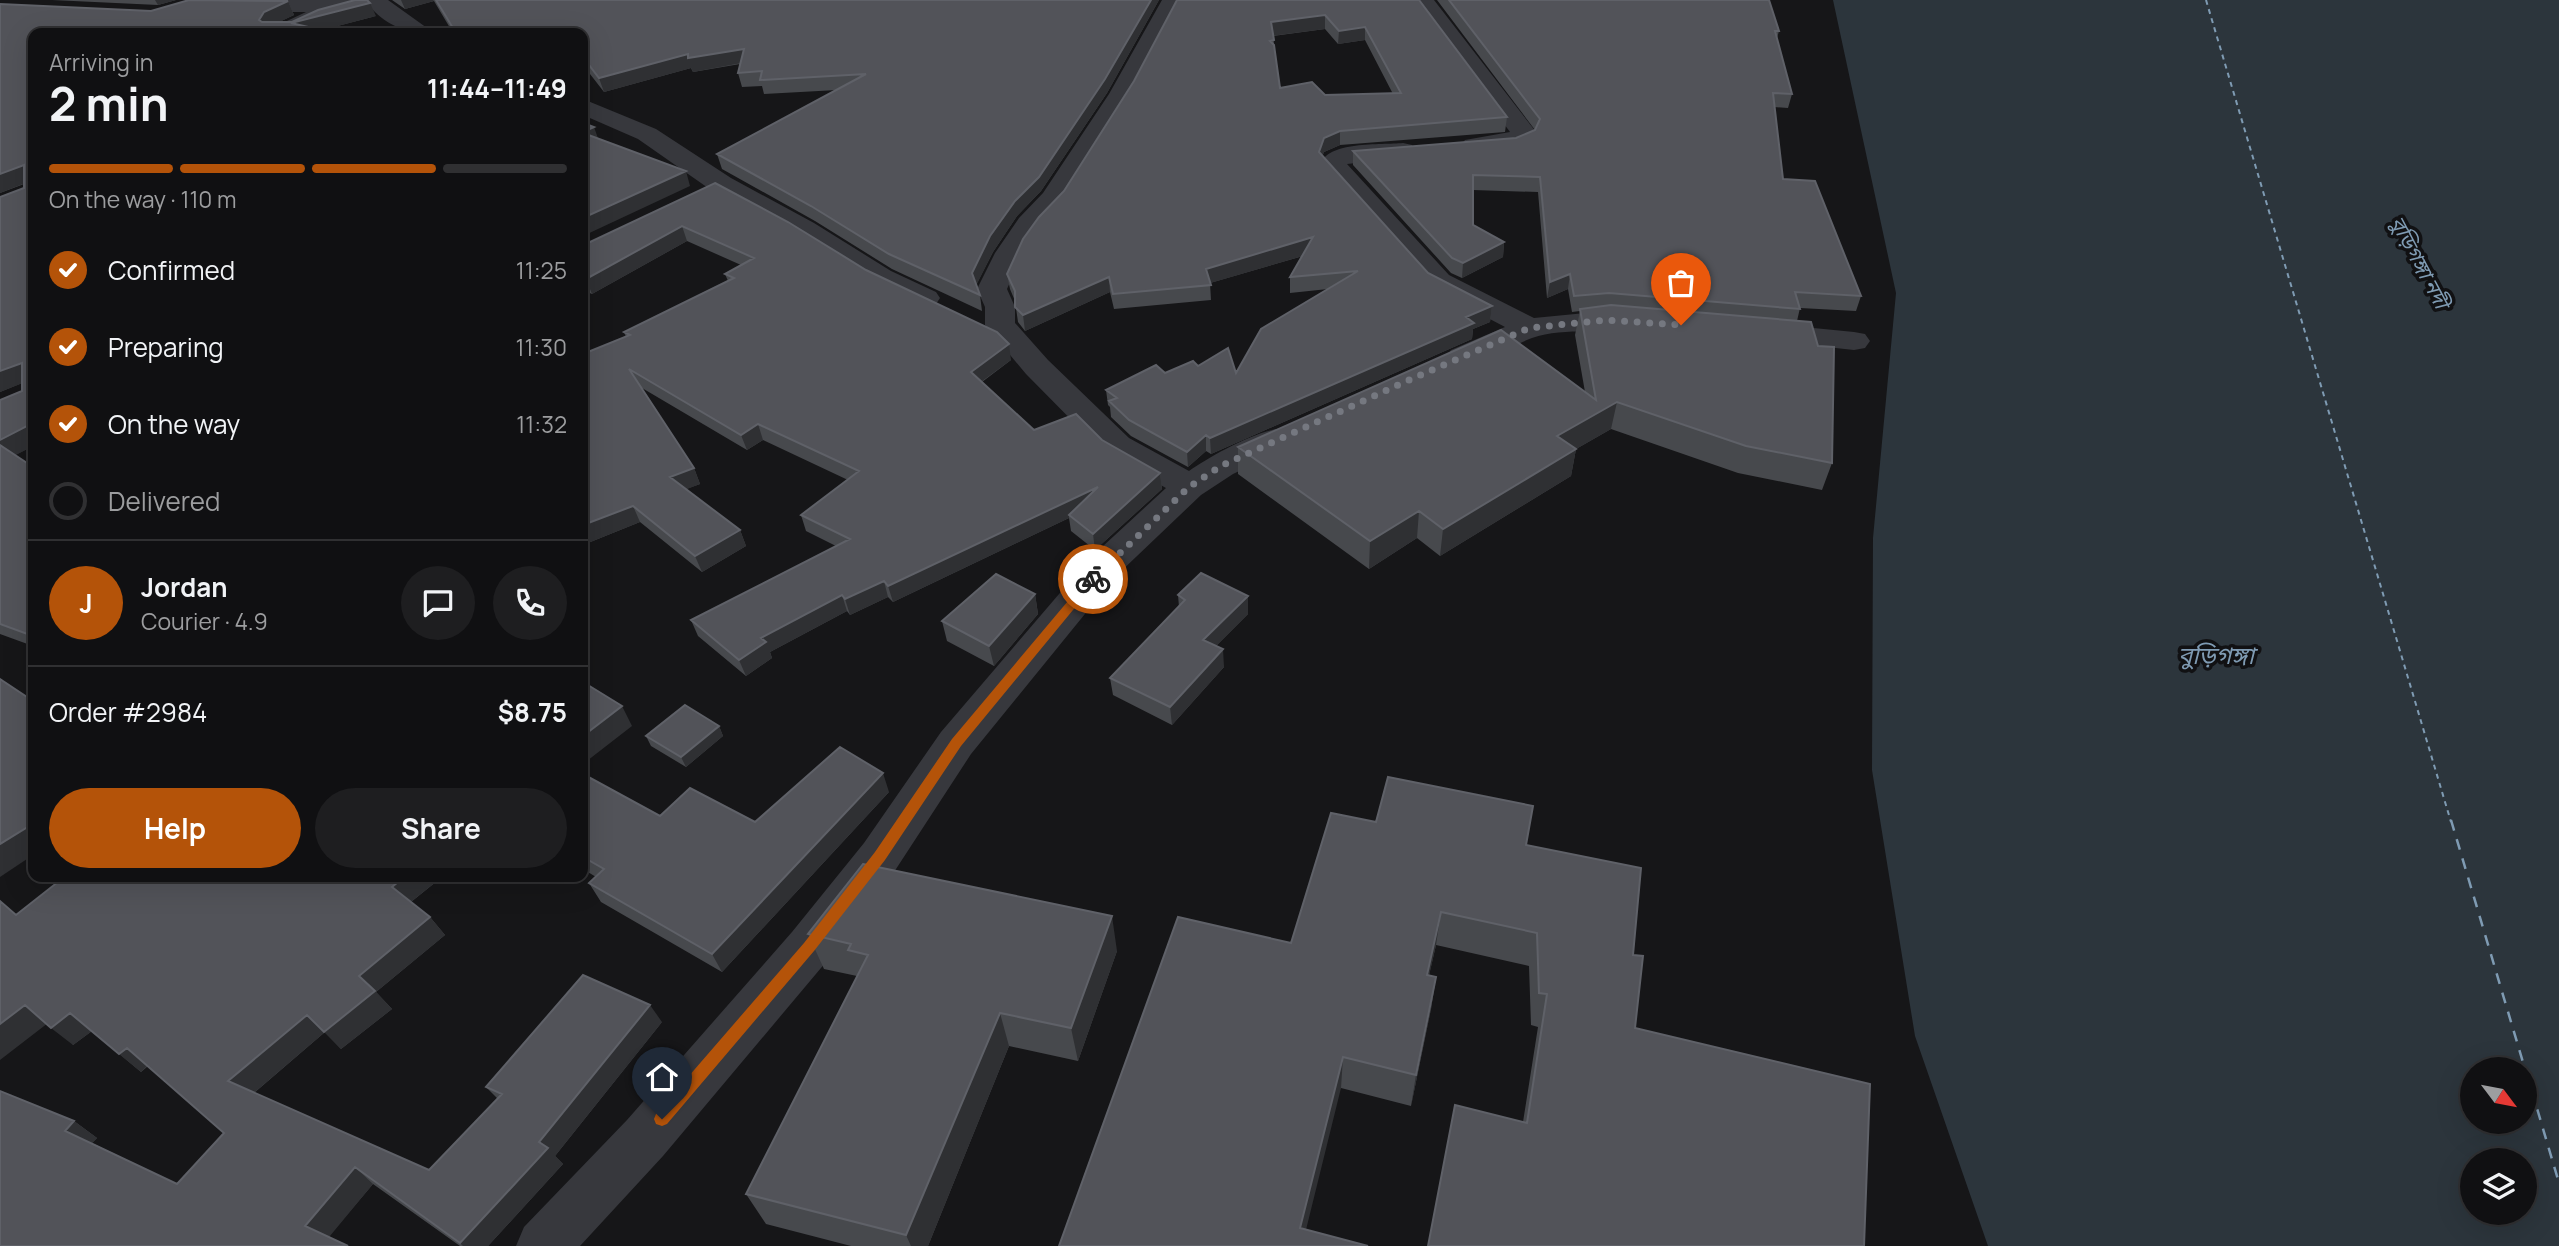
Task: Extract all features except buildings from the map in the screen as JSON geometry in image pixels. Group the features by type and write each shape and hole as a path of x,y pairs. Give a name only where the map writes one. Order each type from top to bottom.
{"street":[{"path":"291,28 316,16 375,0 387,12 414,28"},
{"path":"1173,0 1121,94 1054,198 1029,224 1009,253 992,289 1000,307 1000,325 1009,338 1117,446 1149,461 1189,487"},
{"path":"1423,0 1523,132 1523,138 1514,142 1340,156 1335,159 1334,164 1439,281 1529,328"},
{"path":"216,5 352,6"},
{"path":"588,108 647,134 709,190 804,229 881,277 1009,338"},
{"path":"1435,369 1529,328 1606,320 1656,323"},
{"path":"1734,330 1854,341"},
{"path":"555,1243 809,947 880,856 956,743 1102,568 1189,487 1221,466 1317,422"}],"water":[{"name":"বুড়িগঙ্গা","path":"1833,0 2559,0 2559,1246 1988,1246 1915,1036 1872,770 1873,538 1896,293"}],"ferry route":[{"path":"2206,0 2451,822"},
{"path":"2451,820 2521,1057"},
{"path":"2538,1112 2559,1183"}],"way so far":[{"path":"1093,579 1189,487 1221,466 1529,328 1606,320 1681,325"}],"route":[{"path":"662,1119 809,947 880,856 956,743 1093,579"}],"water label":[{"name":"বুড়িগঙ্গা নদী","path":"2420,262"}]}
